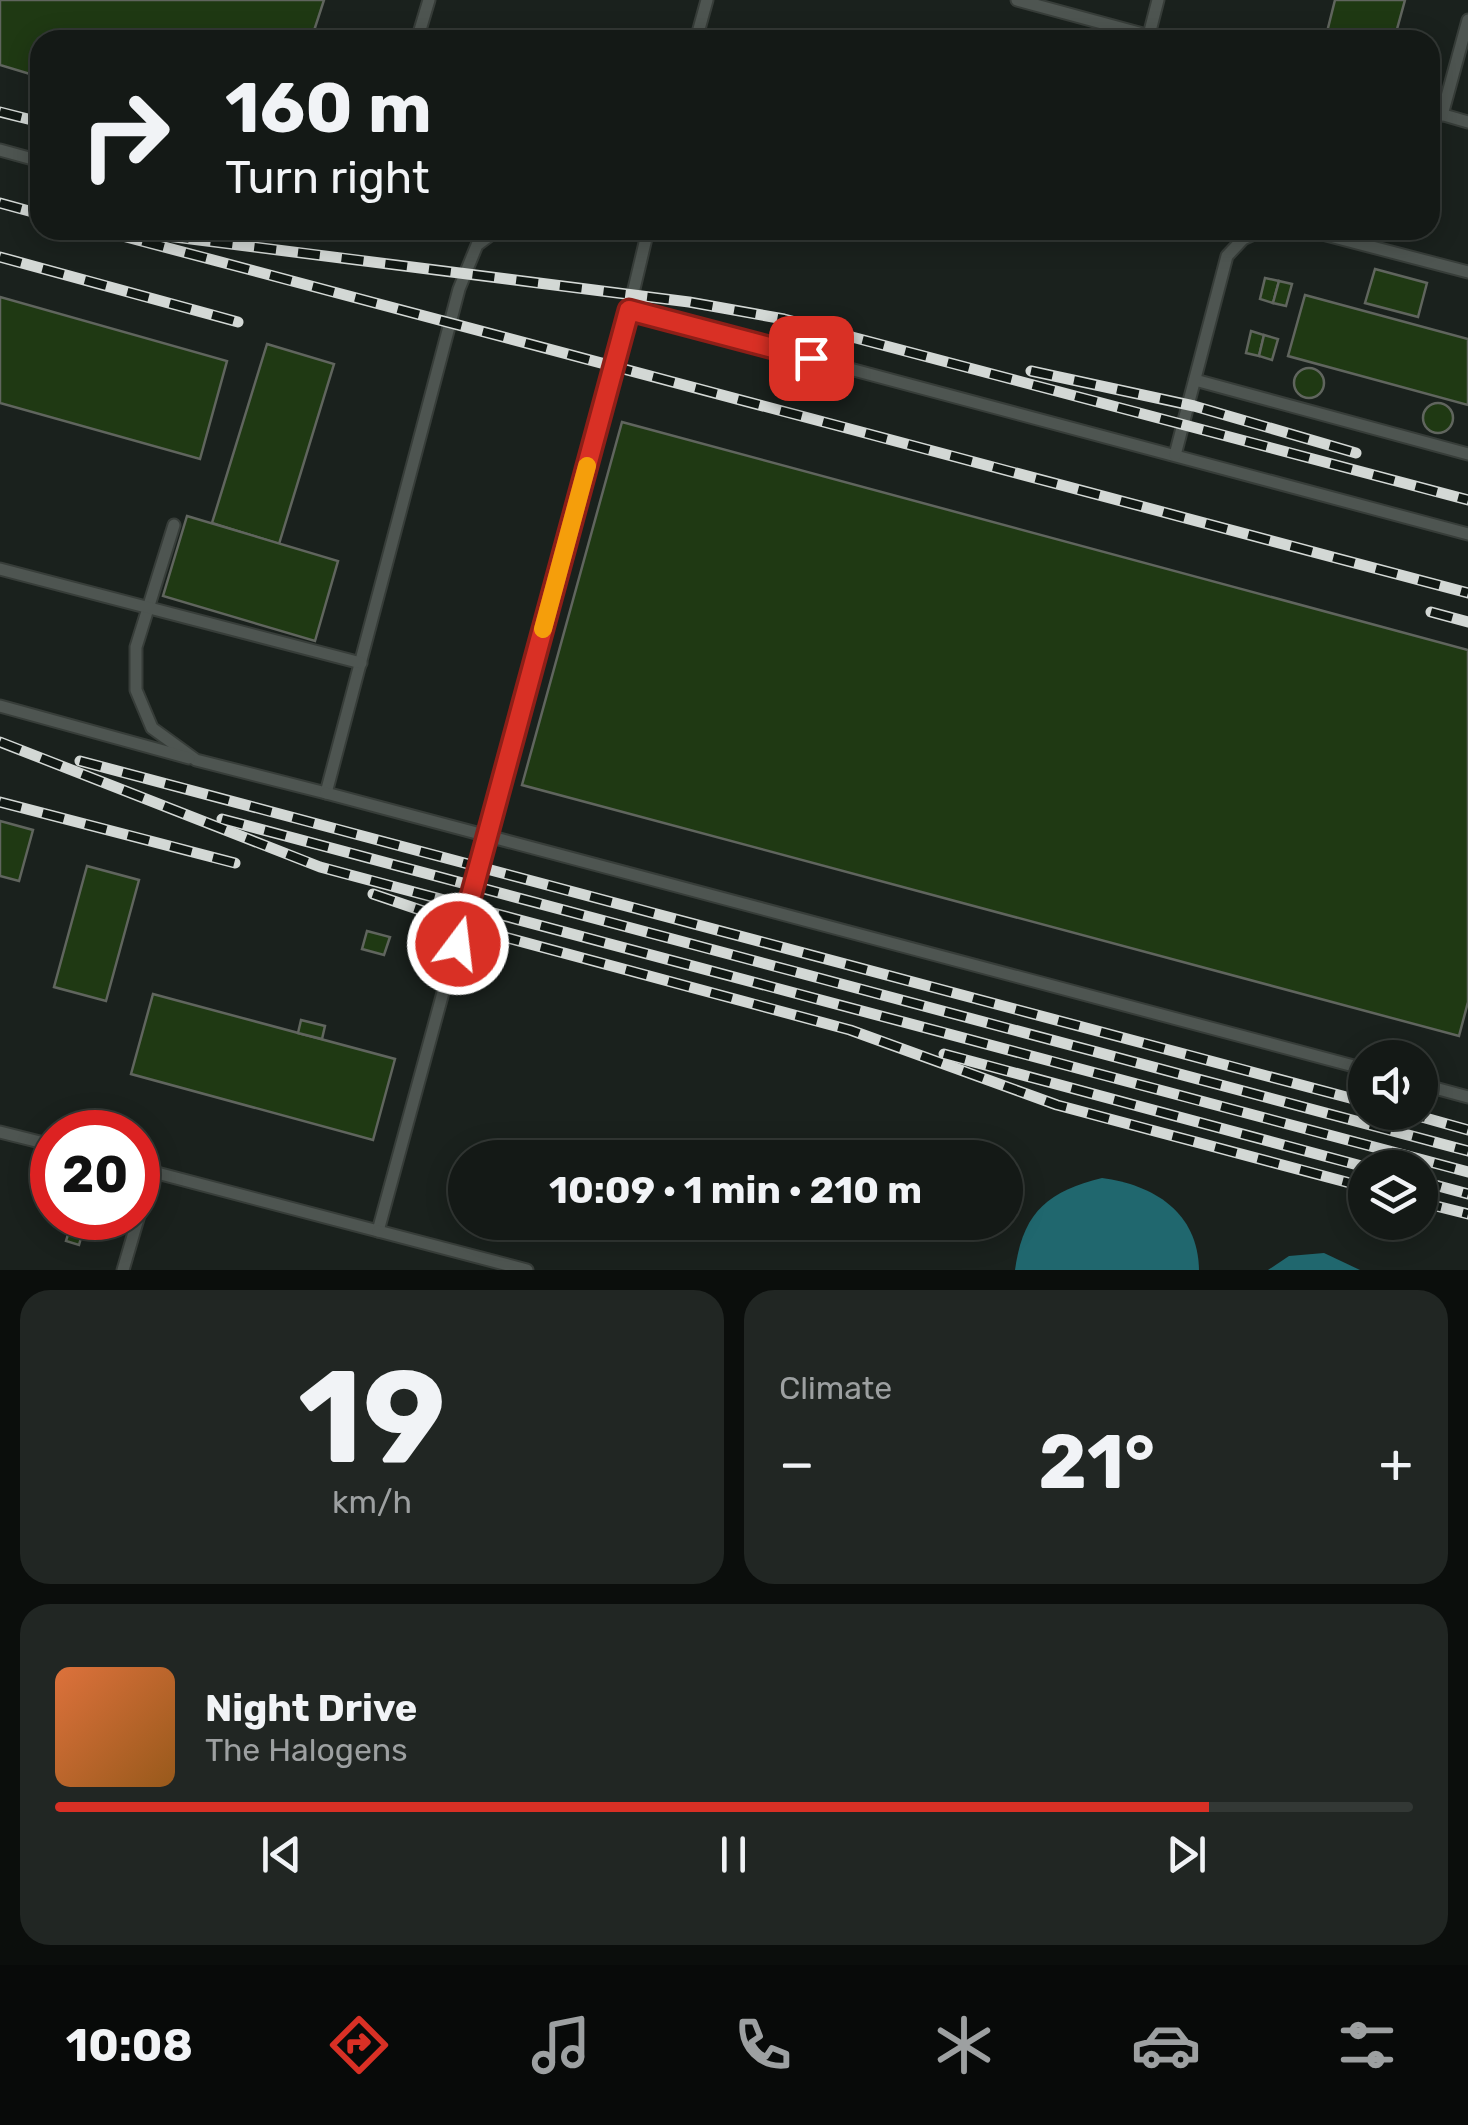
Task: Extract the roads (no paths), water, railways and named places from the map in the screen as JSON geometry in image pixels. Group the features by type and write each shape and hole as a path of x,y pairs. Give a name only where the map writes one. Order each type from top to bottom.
{"lane":[{"path":"420,30 430,0"},
{"path":"699,30 707,0"},
{"path":"1017,0 1126,30"},
{"path":"1150,30 1158,0"},
{"path":"1440,101 1468,20"},
{"path":"1440,114 1468,122"},
{"path":"0,150 30,158"},
{"path":"326,793 459,289 476,245 483,240"},
{"path":"378,1231 488,836 646,240"},
{"path":"1174,455 1227,256 1241,240"},
{"path":"1345,240 1468,272"},
{"path":"629,310 1468,534"},
{"path":"1194,380 1468,454"},
{"path":"174,525 136,646 136,690 152,728 196,760"},
{"path":"0,569 360,663"},
{"path":"0,706 1348,1064"},
{"path":"1438,1088 1468,1096"},
{"path":"0,1132 30,1140"},
{"path":"160,1173 527,1270"},
{"path":"124,1270 132,1240"}],"water":[{"path":"1102,1178 1121,1182 1139,1187 1170,1205 1191,1232 1199,1270 1015,1270 1024,1233 1032,1219 1052,1198"},
{"path":"1324,1253 1360,1270 1268,1270 1289,1256"}],"railway":[{"path":"0,112 30,120"},
{"path":"0,203 30,211"},
{"path":"138,240 1468,593"},
{"path":"199,240 689,302 784,319 1468,500"},
{"path":"0,257 238,322"},
{"path":"1031,371 1194,406 1356,453"},
{"path":"1431,612 1468,622"},
{"path":"0,742 320,867 1468,1172"},
{"path":"80,761 1348,1097"},
{"path":"0,802 235,863"},
{"path":"222,819 1468,1151"},
{"path":"373,894 482,931 850,1030 1057,1105 1348,1182"},
{"path":"944,1054 1348,1162"},
{"path":"1438,1122 1468,1130"},
{"path":"1438,1186 1468,1194"},
{"path":"1438,1206 1468,1214"}]}
